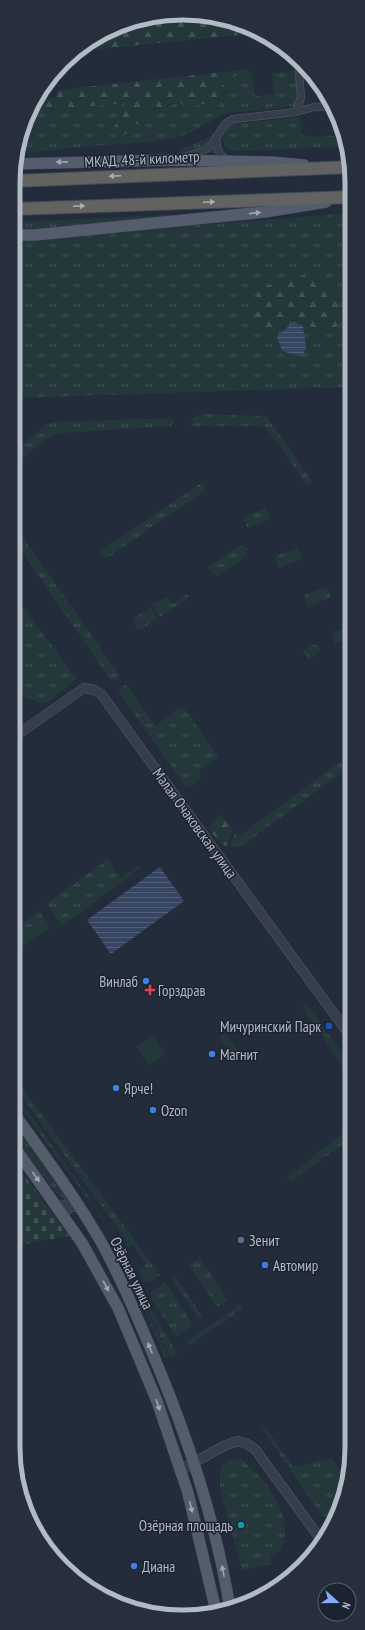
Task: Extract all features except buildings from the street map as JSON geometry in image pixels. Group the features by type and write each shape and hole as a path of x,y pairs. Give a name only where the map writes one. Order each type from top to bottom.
{"highway":[{"name":"МКАД, 48-й километр","path":"20,182 344,166"},
{"path":"20,210 345,197"}],"main road":[{"path":"21,164 171,160 271,162 327,167"},
{"path":"20,235 36,235 132,226 265,212 345,198"},
{"path":"20,213 40,208"},
{"name":"Озёрная улица","path":"20,1122 69,1190 100,1240 132,1304 175,1407 194,1463 220,1559 229,1603"},
{"name":"Озёрная улица","path":"20,1155 82,1243 118,1308 157,1401 188,1493 215,1607"}],"street":[{"path":"296,112 301,97 299,70"},
{"path":"171,160 204,150 216,137 226,122 233,119 296,112 314,107 326,106"},
{"path":"216,137 217,148 220,154 224,158 231,161"},
{"name":"Малая Очаковская улица","path":"20,733 84,688 94,690 101,694 345,1030"},
{"path":"54,1201 59,1205 68,1202 71,1196 69,1190"},
{"path":"67,1221 66,1215 71,1208 77,1208 82,1212"},
{"path":"179,1466 194,1463 226,1445 238,1442 246,1444 254,1449 319,1537"}],"green space":[{"path":"161,21 204,21 249,34 89,50 120,32"},
{"path":"245,69 252,72 255,96 274,95 272,73 295,71 298,106 232,112 218,117 182,136 164,140 23,153 32,120 39,107 49,110 127,102 113,130 126,134 134,123 137,125 145,118 144,110 165,108 180,102 183,108 204,104 216,109 218,107 218,98 225,93 226,87 219,79 234,75 234,71"},
{"path":"234,71 235,75 219,79 227,90 218,98 219,105 215,109 204,104 185,108 180,102 172,103 163,109 157,107 144,110 144,121 139,125 133,123 126,134 120,137 113,134 113,130 126,103 49,110 39,107 43,99 56,97 57,90"},
{"path":"300,117 301,134 306,137 338,135 341,147 233,151 225,146 223,138 226,129 233,124"},
{"path":"214,135 216,153 178,153 180,150"},
{"path":"345,213 345,387 20,398 20,222 172,215 173,227","holes":["255,317 343,320 332,331 303,326 306,346 282,351 277,336"]},
{"path":"313,273 330,280 343,320 332,331 303,326 294,322 277,336 255,317 258,288"},
{"path":"200,414 266,416 312,481 307,485 265,426 191,426 192,418"},
{"path":"171,418 175,421 171,426 61,433 46,439 20,460 20,447 45,425 54,422"},
{"path":"200,484 203,484 206,488 203,492 107,558 100,555 102,550"},
{"path":"265,508 270,516 269,519 248,528 244,520 245,517"},
{"path":"20,534 120,676 112,682 20,549"},
{"path":"241,545 248,549 246,556 217,576 208,567"},
{"path":"297,548 302,557 301,559 279,568 275,559 276,556"},
{"path":"326,587 331,596 330,598 308,606 304,598 305,595"},
{"path":"187,594 189,597 160,617 152,605 167,596 172,604"},
{"path":"151,607 158,618 141,630 138,629 134,624 133,619"},
{"path":"24,608 77,679 45,704 26,698 20,689 20,611"},
{"path":"345,628 345,640 335,644 332,633"},
{"path":"314,644 319,647 320,651 309,660 303,651"},
{"path":"126,684 156,726 179,708 184,708 219,757 198,772 202,778 189,787 185,786 118,691"},
{"path":"341,761 345,766 345,770 240,847 230,847 235,832 238,837"},
{"path":"221,814 233,830 227,846 221,844 209,829 213,821"},
{"path":"108,859 121,878 139,865 141,868 62,926 46,904"},
{"path":"39,911 50,927 20,949 20,925"},
{"path":"307,1005 345,1057 345,1069 303,1008"},
{"path":"225,1033 242,1056 236,1061 219,1037"},
{"path":"152,1035 166,1053 149,1066 136,1047"},
{"path":"20,1085 160,1275 147,1283 141,1279 140,1269 146,1264 133,1245 129,1248 120,1231 20,1095"},
{"path":"20,1100 126,1250 20,1106"},
{"path":"20,1129 66,1194 65,1198 59,1197 20,1144"},
{"path":"345,1132 345,1142 291,1182 287,1177"},
{"path":"20,1170 69,1236 20,1245"},
{"path":"200,1258 228,1300 217,1307 189,1265"},
{"path":"174,1275 203,1317 199,1319 171,1277"},
{"path":"165,1282 193,1325 179,1336 175,1335 151,1298 151,1292"},
{"path":"140,1292 177,1353 171,1358 170,1358"},
{"path":"139,1293 169,1359 164,1356"},
{"path":"240,1304 243,1308 189,1346 186,1342"},
{"path":"265,1426 293,1467 332,1458 343,1474 333,1510 329,1517 324,1519 262,1429"},
{"name":"Озёрная площадь","path":"241,1459 265,1483 277,1501 284,1522 285,1533 280,1551 271,1555 270,1564 242,1570 220,1488 220,1470 228,1460"}],"water":[{"path":"294,322 303,326 306,346 303,357 282,351 277,336"},
{"path":"160,867 184,901 111,954 87,920"}],"place":[{"name":"Винлаб","path":"146,981"},
{"name":"Горздрав","path":"150,990"},
{"name":"Мичуринский Парк","path":"329,1026"},
{"name":"Магнит","path":"212,1054"},
{"name":"Ярче!","path":"116,1088"},
{"name":"Ozon","path":"153,1110"},
{"name":"Зенит","path":"241,1240"},
{"name":"Автомир","path":"265,1265"},
{"name":"Озёрная площадь","path":"241,1525"},
{"name":"Диана","path":"134,1566"}]}
